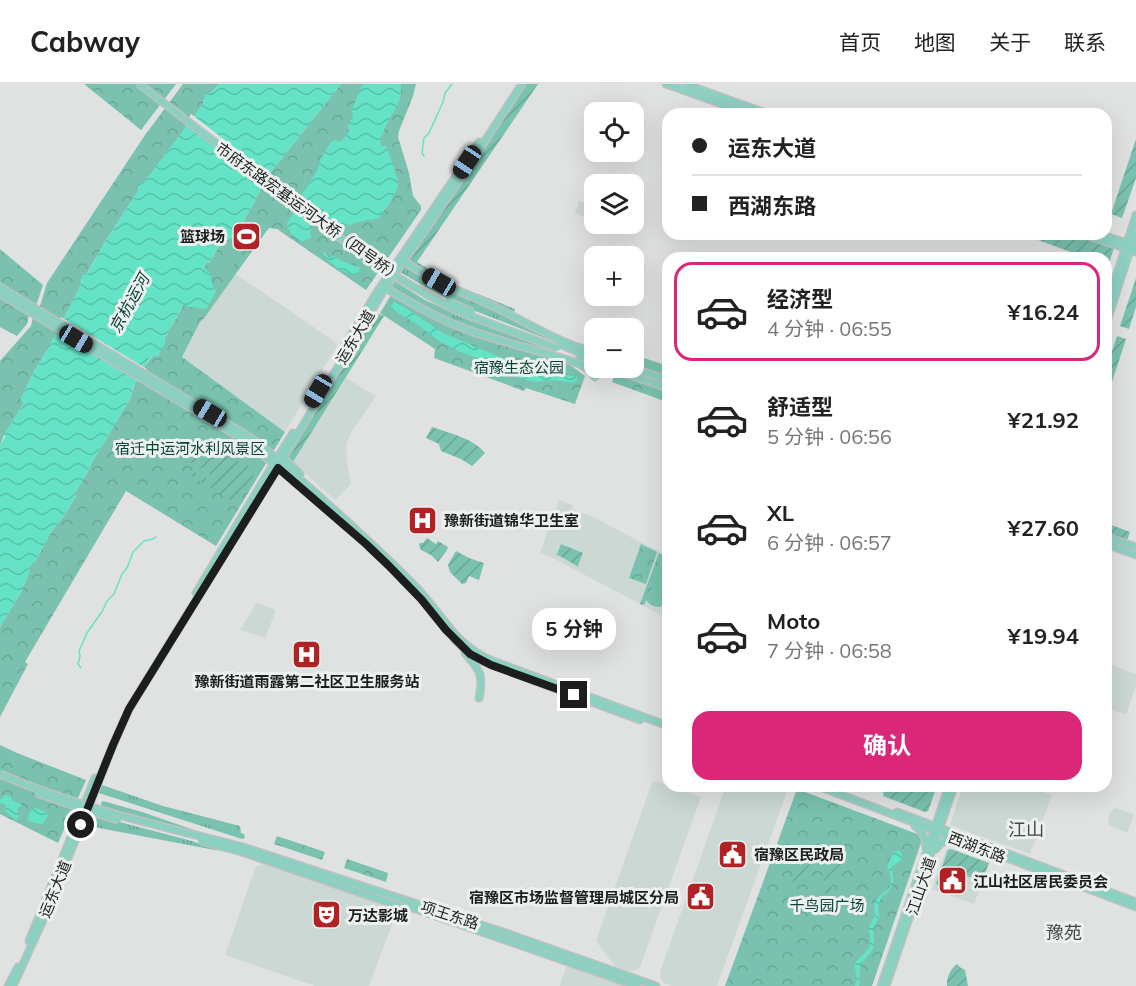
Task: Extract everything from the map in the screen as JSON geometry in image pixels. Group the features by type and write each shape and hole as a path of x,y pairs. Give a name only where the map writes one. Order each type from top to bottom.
{"main road":[{"name":"市府东路宏基运河大桥（四号桥）","path":"139,84 340,238 395,276 462,313 557,346"},
{"name":"市府东路宏基运河大桥（四号桥）","path":"146,84 354,244 386,266 441,298 557,346"},
{"name":"运东大道","path":"403,260 517,84"},
{"name":"运东大道","path":"10,986 120,719 384,287 460,179 522,84"},
{"path":"666,84 733,108"},
{"path":"685,84 751,108"},
{"path":"1112,293 1131,247 1136,215"},
{"path":"1112,306 1136,232"},
{"path":"1112,239 1131,247"},
{"path":"1105,240 1131,247"},
{"path":"403,260 447,286 584,348"},
{"path":"0,287 248,436 386,557 424,596 450,629 476,653 662,726"},
{"path":"384,287 447,322 584,367"},
{"path":"0,294 265,452"},
{"path":"557,346 584,355"},
{"path":"557,346 584,358"},
{"path":"644,372 662,378"},
{"path":"638,378 662,386"},
{"path":"278,462 421,599 476,666 482,682 479,698"},
{"path":"1112,539 1136,547"},
{"path":"1112,546 1136,555"},
{"path":"446,630 465,650 484,662 662,726"},
{"path":"0,776 92,812 242,850"},
{"name":"西湖东路","path":"834,792 938,829"},
{"name":"西湖东路","path":"845,792 1136,902"},
{"name":"江山大道","path":"881,986 923,864 952,792"},
{"path":"911,817 927,819 934,816 939,811 946,794"},
{"name":"江山大道","path":"886,986 926,871 946,794"},
{"path":"948,806 946,818 950,827 975,843"},
{"path":"899,817 916,826 924,835 926,848 923,864"},
{"path":"926,871 942,842 949,840 975,843"},
{"name":"西湖东路","path":"975,843 1136,907"},
{"name":"项王东路","path":"242,850 395,905 428,914 637,986"},
{"name":"项王东路","path":"242,850 506,933 656,986"}],"shaded area":[{"path":"579,201 584,203 584,217 575,214"},
{"path":"236,274 338,344 285,432 182,358 200,322"},
{"path":"346,378 376,396 348,439 346,448 351,484 335,500 293,462"},
{"path":"559,500 573,505 572,509 593,517 662,553 662,615 549,556 540,553"},
{"path":"257,603 276,610 265,638 240,630"},
{"path":"1112,665 1136,674 1136,685 1126,715 1112,710"},
{"path":"655,781 662,783 662,792 687,792 701,797 640,967 628,972 616,968 596,941 652,783"},
{"path":"724,792 787,792 717,986 673,986 661,980 660,972"},
{"path":"961,792 1044,792 1052,795 1030,854 950,825"},
{"path":"1115,808 1134,814 1127,833 1109,825 1108,818"},
{"path":"949,848 989,863 974,904 932,889 946,850"},
{"path":"263,864 395,907 397,911 369,986 315,986 225,955 255,869"},
{"path":"567,964 630,986 560,986"}],"green space":[{"path":"84,84 176,84 141,130"},
{"path":"183,84 219,84 203,101 204,103 145,182 138,187 138,191 81,280 81,285 21,399 24,403 0,445 0,361 31,326 47,283 145,135"},
{"name":"宿迁中运河水利风景区","path":"341,84 416,84 398,137 413,196 421,206 421,210 366,290 277,229 268,229 200,322 182,357 285,432 216,546 126,491 25,662 28,664 0,717 0,627 21,592 30,570 28,569 76,496 74,494 131,397 140,374 165,343 165,338 207,262 209,263 226,240 235,236 270,173"},
{"path":"522,84 538,84 417,262 453,284 515,309 514,313 453,286 408,259"},
{"path":"1136,139 1136,178 1122,218 1112,214"},
{"name":"篮球场","path":"251,219 260,226 240,253 231,247"},
{"path":"1038,240 1093,240 1114,248 1112,254 1112,252 1071,252"},
{"path":"0,249 43,285 27,324 17,336 0,327"},
{"path":"232,251 240,257 223,279 216,274"},
{"path":"405,264 549,337 584,351 584,354 460,305 398,271"},
{"path":"1136,278 1136,307 1129,329 1120,326"},
{"path":"393,280 425,300 453,313 584,363 490,336 451,322 388,287"},
{"name":"宿豫生态公园","path":"391,295 425,313 553,357 584,375 575,404 526,388 524,391 434,358 435,349 380,313"},
{"path":"377,313 384,316 293,462 288,456"},
{"path":"1117,336 1126,339 1112,382 1112,351"},
{"path":"644,358 662,364 662,374 644,368"},
{"path":"613,378 629,378 662,390 662,400 612,382"},
{"path":"432,427 474,443 485,453 472,466 441,451 439,444 426,438"},
{"path":"176,434 198,446 187,462 166,448"},
{"path":"202,445 254,469 254,475 245,491 241,489 234,502 184,471 186,468 209,480 212,475 190,462"},
{"path":"1112,525 1130,532 1127,541 1112,536"},
{"path":"427,538 436,544 438,541 448,547 438,562 421,550 420,543"},
{"path":"561,544 583,553 577,568 558,555 556,556"},
{"path":"641,544 657,552 646,584 629,578"},
{"path":"456,551 484,563 479,580 469,576 466,583 462,584 450,572 448,565"},
{"path":"659,553 662,554 662,606 651,605 646,600 644,605 640,604"},
{"path":"658,570 662,571 662,596 650,592"},
{"path":"0,745 86,780 58,843 0,814"},
{"path":"102,785 163,806 240,826 245,838 242,839 99,793"},
{"name":"千鸟园广场","path":"796,792 805,792 920,835 922,840 872,986 725,986"},
{"path":"882,792 935,792 928,811 925,812 883,796 884,793"},
{"path":"103,801 241,843 243,845 102,809"},
{"path":"97,816 192,841 220,851 94,827"},
{"path":"277,836 325,852 322,860 274,844"},
{"path":"951,849 989,863 982,881 953,871 946,888 936,884 948,850"},
{"path":"804,851 813,855 802,885 792,881"},
{"path":"347,859 388,873 386,882 344,868"},
{"path":"831,862 841,863 829,895 820,891"},
{"path":"957,964 965,970 968,986 947,986 949,974"}],"water":[{"name":"京杭运河","path":"219,84 341,84 270,173 235,236 222,243 209,263 207,262 204,268 210,273 216,292 206,309 183,305 158,356 149,359 133,387 131,397 74,494 76,496 28,569 30,570 21,592 0,627 0,445 4,435 24,403 21,399 81,285 82,276 87,274 138,191 139,183 145,181 204,103 206,94 213,91"},
{"path":"363,84 401,84 398,104 380,137 381,146 386,146 397,176 396,192 379,218 343,227 332,219 318,215 312,222 311,238 301,242 290,231 287,223 299,205 303,193 331,142 342,141 349,131 348,125 353,117 352,109"},
{"path":"324,252 329,258 333,255 339,260 359,267 358,275 338,268 321,255"},
{"path":"395,301 443,333 509,361 528,361 531,367 537,365 555,373 577,377 577,380 575,383 554,380 534,382 512,373 503,372 503,374 490,368 485,361 439,341 395,311 391,306"},
{"path":"5,795 21,804 17,809 19,816 16,820 5,811 5,804 0,803"},
{"path":"36,808 46,812 48,816 43,824 27,820 32,809"},
{"path":"894,852 902,854 902,859 892,866 893,884 879,903 879,917 873,930 873,948 861,965 859,986 855,986 857,980 855,963 870,945 868,929 875,915 875,900 891,884 887,866"}],"pier":[{"path":"191,114 272,176 266,185 185,122"},
{"path":"61,317 147,369 139,382 54,330"}],"waterway":[{"path":"424,156 422,153 424,138 429,133 445,93 452,84"},
{"path":"81,668 78,664 79,651 87,633 114,594 133,552 144,541 156,537"}],"place":[{"name":"篮球场","path":"246,236"},
{"name":"豫新街道锦华卫生室","path":"423,520"},
{"name":"豫新街道雨露第二社区卫生服务站","path":"307,654"},
{"name":"宿豫区民政局","path":"733,854"},
{"name":"江山社区居民委员会","path":"952,881"},
{"name":"宿豫区市场监督管理局城区分局","path":"700,897"},
{"name":"万达影城","path":"327,915"}],"district":[{"name":"江山","path":"1026,829"},
{"name":"豫苑","path":"1064,932"}],"route":[{"path":"81,825 129,709 278,468 388,565 470,654 491,665 574,695"}]}
